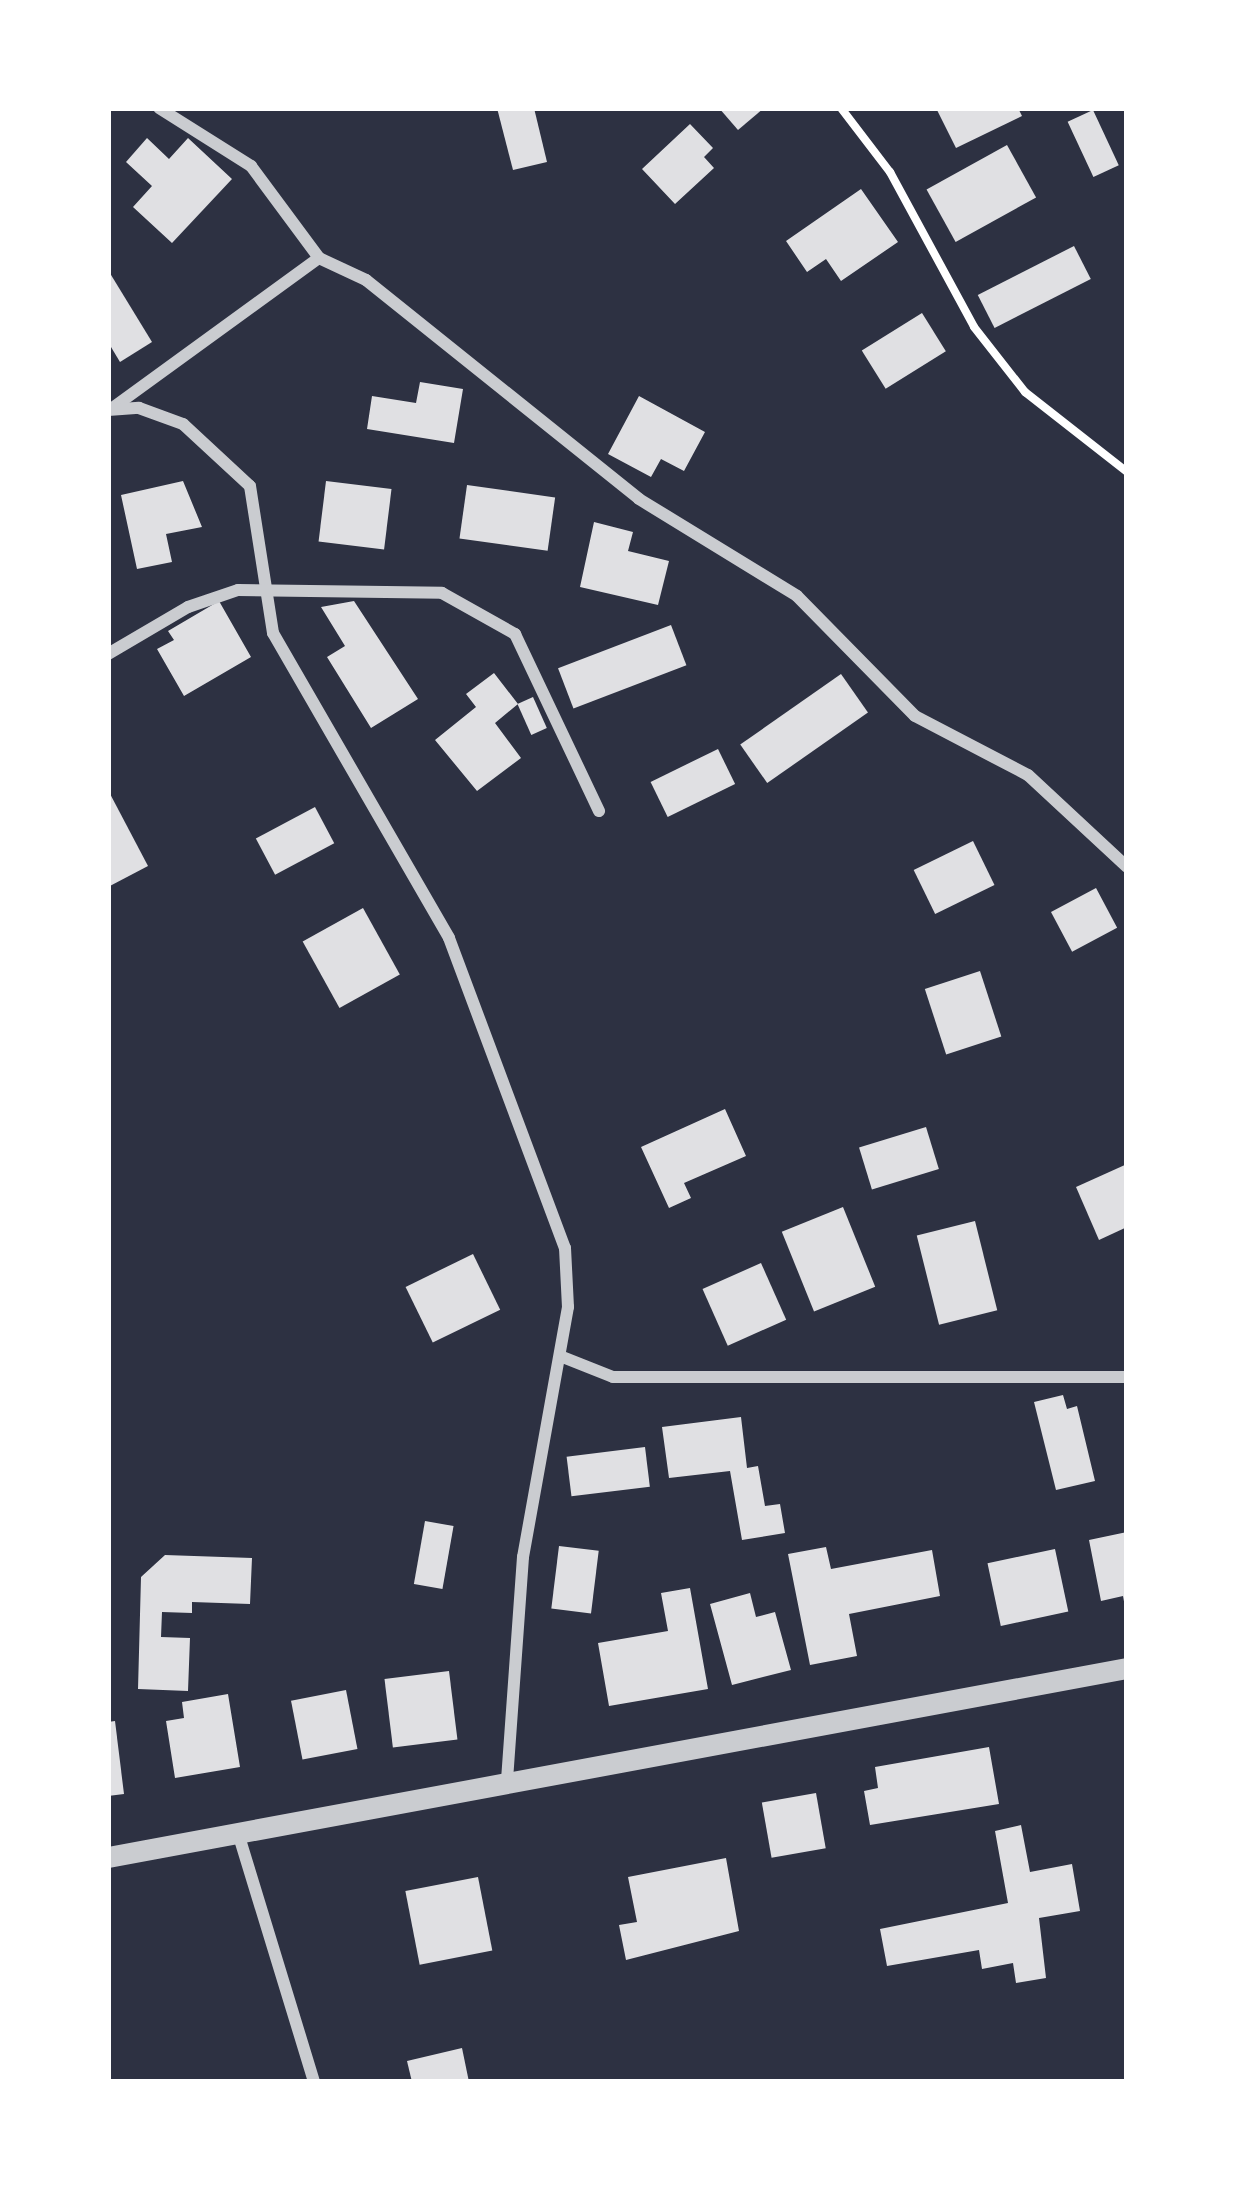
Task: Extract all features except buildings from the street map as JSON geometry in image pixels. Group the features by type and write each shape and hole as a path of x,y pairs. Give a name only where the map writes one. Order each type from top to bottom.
{"street":[{"path":"159,108 251,166 319,258 366,280 640,499 797,596 915,716 1028,775 1127,867"},
{"path":"109,410 319,258"},
{"path":"109,410 139,408 184,424 237,470 255,500 266,589 286,658 449,938 565,1248 560,1356 524,1558 507,1781"},
{"path":"108,653 188,608 266,589 442,593 481,610 515,634 599,812"},
{"path":"560,1356 613,1377 1127,1377"},
{"path":"108,1857 1127,1668"},
{"path":"238,1833 314,2082"}],"path":[{"path":"841,108 890,172 974,327 1024,392 1127,472"}]}
